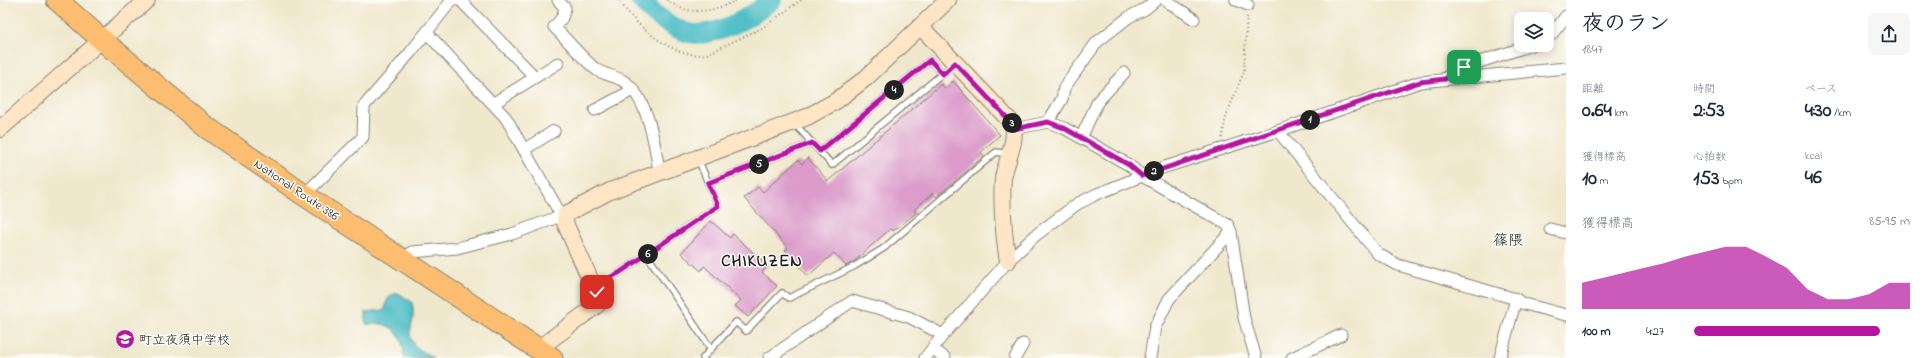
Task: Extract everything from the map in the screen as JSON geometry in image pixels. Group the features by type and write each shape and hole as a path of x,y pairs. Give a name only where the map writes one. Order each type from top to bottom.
{"highway":[{"name":"National Route 386","path":"59,2 206,127 304,195 545,353"}],"street":[{"path":"0,129 147,0"},
{"path":"304,195 363,137 364,106 427,33 452,0"},
{"path":"460,0 535,76"},
{"path":"558,0 565,8 562,18 554,27 598,70 620,79 639,97 646,111 659,171"},
{"path":"402,259 412,252 457,248 512,234 563,214 610,191 659,171 807,117 836,101 866,78 948,0"},
{"path":"1048,122 1062,99 1064,88 1098,42 1129,17 1145,9 1156,0"},
{"path":"1165,0 1194,19"},
{"path":"1236,0 1248,5"},
{"path":"1554,31 1566,16"},
{"path":"921,27 1013,124 1014,129 1003,178 1004,242 1008,261"},
{"path":"427,33 494,103 506,118 563,214 565,223 594,285 599,299 597,305 545,353"},
{"path":"1445,79 1464,67 1514,51"},
{"path":"494,103 558,63"},
{"path":"925,358 943,335 1008,261 1036,235 1077,204 1098,194 1142,176 1420,82 1566,68"},
{"path":"1081,138 1098,101 1124,73"},
{"path":"595,110 633,90"},
{"path":"1014,129 1048,122 1081,138 1129,165 1142,176 1228,225 1231,232 1244,318 1256,358"},
{"path":"525,149 554,131"},
{"path":"1278,131 1378,254 1398,265 1516,299 1521,303 1566,316"},
{"path":"1550,229 1566,233"},
{"path":"1150,358 1155,327 1169,299 1231,232"},
{"path":"1500,358 1516,299"},
{"path":"769,358 852,301 909,317 943,335"},
{"path":"1292,358 1340,335"},
{"path":"1015,358 1023,344"},
{"path":"933,349 945,358"}],"lane":[{"path":"820,151 930,60 943,74"},
{"path":"793,122 832,165 955,63"},
{"path":"708,183 812,143"},
{"path":"705,357 736,322 746,330 782,293 789,298 855,266 884,248 996,152 1009,154"},
{"path":"619,273 718,206 698,157"},
{"path":"647,255 711,349"}],"path":[{"path":"619,0 632,16 652,34 674,49 700,55 707,54 762,28 801,0"},
{"path":"667,0 675,7 698,12 716,8 737,0"},
{"path":"1222,149 1222,132 1244,71 1248,5"},
{"path":"594,285 619,273"}],"water":[{"path":"398,293 412,302 413,320 410,333 411,339 422,351 434,358 404,358 402,342 393,329 382,324 366,324 366,312 385,309 388,298"}],"building":[{"path":"953,81 1000,135 981,152 984,156 936,197 933,193 914,210 916,213 893,231 890,229 852,263 846,266 834,253 808,276 785,250 788,248 744,198 758,187 763,192 798,160 802,164 808,158 828,181 941,84 946,89"},
{"path":"711,221 730,238 733,234 768,266 762,272 777,286 748,317 735,306 741,300 704,266 701,271 681,253"}],"waterway":[{"path":"641,0 659,17 674,27 682,31 697,34 717,31 737,23 747,18 772,0"}],"place":[{"name":"町立夜須中学校","path":"125,339"}],"district":[{"name":"篠隈","path":"1508,240"},
{"name":"CHIKUZEN","path":"762,260"}],"route":[{"path":"597,292 594,285 619,273 718,206 708,183 812,143 820,151 930,60 943,74 955,63 1013,124 1014,129 1048,122 1064,128 1129,165 1142,176 1420,82 1445,79 1464,67"}]}
